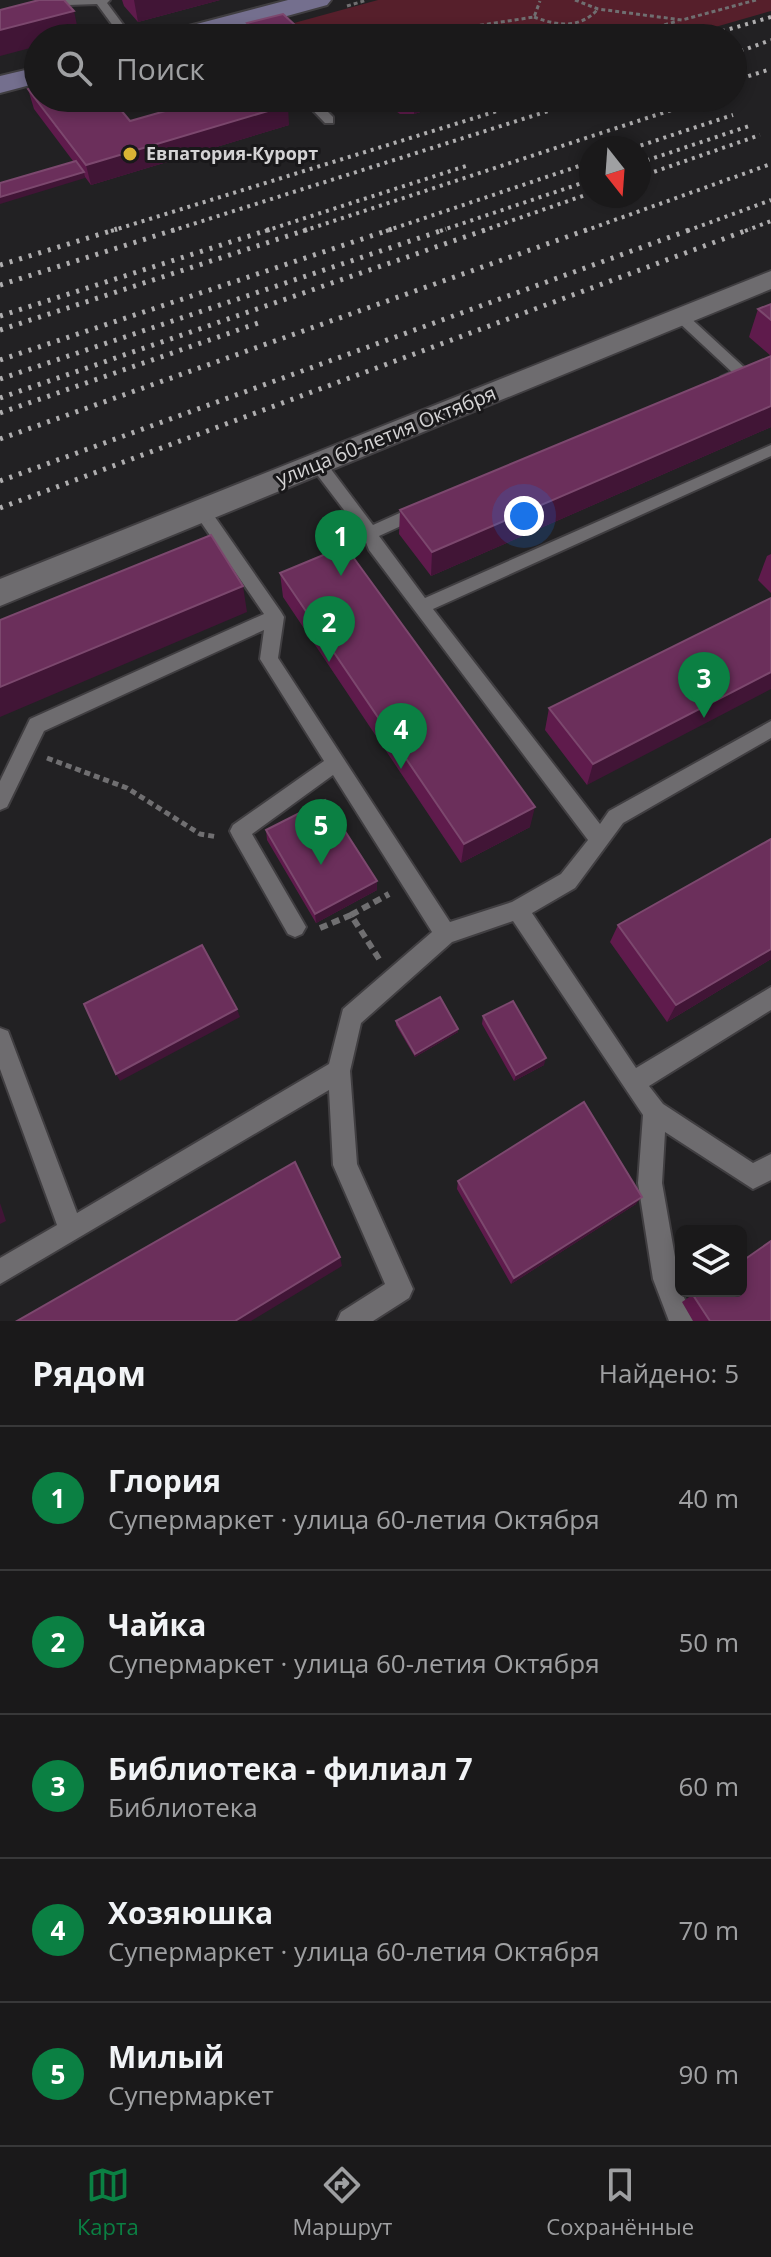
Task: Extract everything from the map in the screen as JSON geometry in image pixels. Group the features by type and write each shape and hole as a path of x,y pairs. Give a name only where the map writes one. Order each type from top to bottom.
{"main road":[{"path":"255,24 318,0"},
{"path":"0,85 24,79"}],"street":[{"name":"улица 60-летия Октября","path":"0,593 771,279"}],"lane":[{"path":"0,20 68,2 102,0 118,24"},
{"path":"321,112 329,120"},
{"path":"680,316 742,373 713,385"},
{"path":"422,607 771,450"},
{"path":"318,464 370,533 375,546 600,840"},
{"path":"370,533 442,502"},
{"path":"202,511 275,617 269,659 445,934"},
{"path":"0,801 37,725 275,617"},
{"path":"350,1321 400,1289 345,1165 339,1071 351,1017 445,934 518,910 568,881 616,817 771,729"},
{"path":"295,927 240,831 335,763"},
{"path":"518,910 655,1112 753,1177 771,1166"},
{"path":"633,1083 771,998"},
{"path":"0,1039 71,1230"},
{"path":"0,1272 339,1071"},
{"path":"655,1112 650,1183 666,1279 682,1321"}],"path":[{"path":"534,17 540,0"},
{"path":"575,0 598,9 682,20"},
{"path":"584,5 595,0"},
{"path":"668,24 756,0"},
{"path":"568,24 592,17 598,9"},
{"path":"488,24 534,17 550,24"},
{"path":"25,750 127,788 200,834 247,842"},
{"path":"295,927 318,929 411,882"},
{"path":"351,915 392,980"}],"shaded area":[{"path":"378,0 771,0 771,11 726,24 294,23"}],"building":[{"path":"39,0 64,0 74,11 0,30 0,10"},
{"path":"283,14 294,24 248,24"},
{"path":"46,112 123,112 130,121 162,112 264,112 86,165"},
{"path":"76,161 84,172 0,197 0,183"},
{"path":"771,304 771,320 758,309"},
{"path":"771,356 771,406 432,552 400,510"},
{"path":"211,535 243,586 0,687 0,620"},
{"path":"345,546 535,807 464,844 280,573"},
{"path":"771,598 771,672 593,764 549,708"},
{"path":"325,800 377,881 315,914 266,830"},
{"path":"771,839 771,949 676,1005 618,925"},
{"path":"202,945 237,1009 116,1074 84,1004"},
{"path":"440,997 458,1029 415,1054 396,1021"},
{"path":"513,1001 546,1058 516,1075 483,1016"},
{"path":"584,1102 642,1197 514,1278 458,1181"},
{"path":"295,1162 340,1257 235,1321 17,1321"},
{"path":"771,1241 771,1321 710,1321 694,1297 747,1297 747,1258"}],"railway":[{"path":"747,24 771,17"},
{"path":"747,49 771,40"},
{"path":"747,77 771,69"},
{"path":"111,231 494,112"},
{"path":"171,231 545,112"},
{"path":"303,231 665,112"},
{"path":"651,142 733,115"},
{"path":"651,159 749,126"},
{"path":"651,173 760,135"},
{"path":"584,231 771,164"},
{"path":"265,231 469,165"},
{"path":"386,231 579,166"},
{"path":"440,231 579,184"},
{"path":"482,231 579,197"},
{"path":"687,231 771,200"},
{"path":"745,231 771,221"},
{"path":"0,265 117,229"},
{"path":"0,285 177,229"},
{"path":"0,316 271,229"},
{"path":"0,330 309,229"},
{"path":"0,360 392,229"},
{"path":"0,379 446,229"},
{"path":"0,398 488,229"},
{"path":"0,439 589,229"},
{"path":"0,481 692,229"},
{"path":"0,508 750,229"},
{"path":"0,413 264,321"}],"place":[{"name":"Евпатория-Курорт","path":"130,154"},
{"name":"Глория","path":"341,576"},
{"name":"Чайка","path":"329,662"},
{"name":"Библиотека - филиал 7","path":"704,718"},
{"name":"Хозяюшка","path":"401,769"},
{"name":"Милый","path":"321,865"}]}
